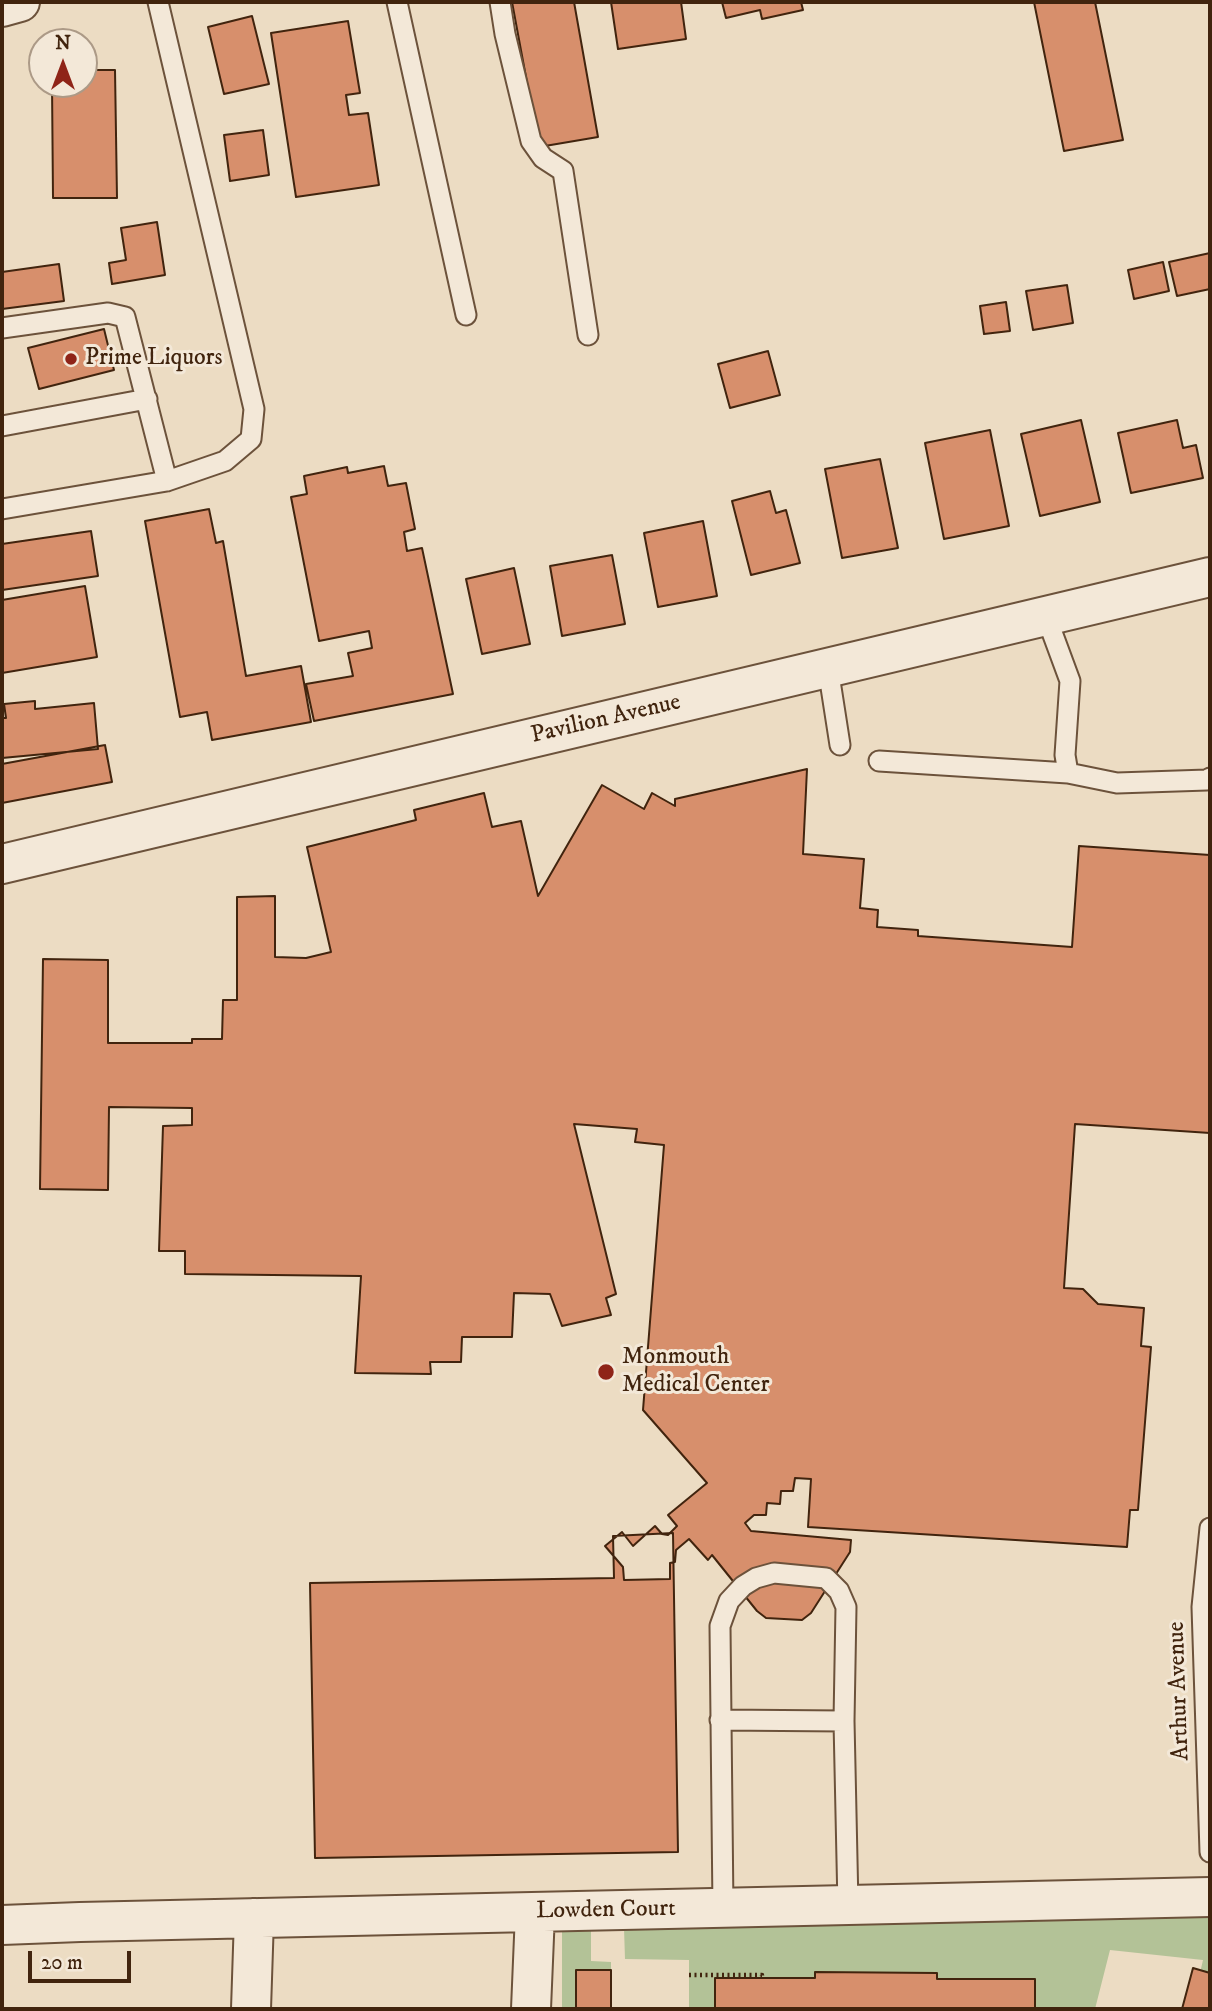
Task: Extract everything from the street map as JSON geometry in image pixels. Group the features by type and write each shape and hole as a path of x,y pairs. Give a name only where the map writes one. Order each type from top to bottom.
{"street":[{"path":"2,7 20,2"},
{"name":"Pavilion Avenue","path":"2,864 1210,577"},
{"name":"Lowden Court","path":"2,1925 1210,1897"},
{"path":"531,2009 535,1913"},
{"path":"251,2009 254,1918"}],"lane":[{"path":"2,509 167,481 225,461 251,439 254,409 158,2"},
{"path":"397,2 466,315"},
{"path":"500,2 531,141 542,158 563,172 589,335"},
{"path":"2,328 108,313 125,317 167,481"},
{"path":"2,426 147,399"},
{"path":"1046,616 1070,681 1065,755 1068,773"},
{"path":"828,668 840,745"},
{"path":"879,761 1068,773 1116,783 1210,778"},
{"name":"Arthur Avenue","path":"1210,1528 1202,1607 1210,1852"},
{"path":"723,1909 720,1626 729,1601 743,1586 756,1578 774,1573 826,1578 839,1591 846,1607 844,1721 848,1906"},
{"path":"720,1720 844,1721"}],"path":[{"path":"689,1975 762,1975 762,1978"}],"green space":[{"path":"1210,1915 1210,1976 1200,1973 1203,1960 1110,1950 1095,2009 1035,2009 1035,1979 937,1979 937,1973 816,1972 815,1978 715,1978 715,2009 689,2009 689,1960 625,1959 624,1928"},
{"path":"562,1927 591,1927 591,1961 611,1962 611,1970 576,1970 576,2009 562,2009"}],"building":[{"path":"512,2 574,2 598,137 539,147"},
{"path":"611,2 681,2 686,39 618,49"},
{"path":"722,2 801,2 803,10 762,19 760,10 726,18"},
{"path":"1034,2 1095,2 1123,140 1064,151"},
{"path":"252,16 269,84 224,94 208,27"},
{"path":"348,21 360,93 346,95 349,115 368,113 379,185 296,197 271,33"},
{"path":"98,70 115,70 117,198 53,198 52,98 98,98"},
{"path":"263,130 269,175 230,181 224,135"},
{"path":"157,222 165,275 112,284 109,263 126,260 121,228"},
{"path":"1210,253 1210,289 1177,296 1169,262"},
{"path":"1163,262 1169,291 1134,299 1128,270"},
{"path":"59,264 64,301 2,309 2,272"},
{"path":"1067,285 1073,323 1033,330 1026,291"},
{"path":"1006,302 1010,331 984,334 980,306"},
{"name":"Prime Liquors","path":"104,329 114,370 39,389 28,348"},
{"path":"768,351 780,395 730,408 718,364"},
{"path":"1081,420 1100,502 1040,516 1021,434"},
{"path":"1177,420 1183,448 1196,445 1203,478 1131,493 1118,433"},
{"path":"990,430 1009,526 944,539 925,443"},
{"path":"880,459 898,548 842,558 825,469"},
{"path":"384,466 388,486 406,483 415,529 404,532 407,551 422,548 453,694 314,721 306,684 353,676 348,653 372,648 369,631 319,641 291,497 307,494 304,476 347,467 348,473"},
{"path":"770,491 776,513 786,510 800,563 751,575 732,501"},
{"path":"209,509 216,543 223,541 246,676 301,666 311,722 212,740 207,712 180,717 145,521"},
{"path":"703,521 717,596 658,607 644,533"},
{"path":"91,531 98,576 2,590 2,544"},
{"path":"612,555 625,624 562,636 550,566"},
{"path":"514,568 530,644 482,654 466,579"},
{"path":"85,586 97,657 2,673 2,600"},
{"path":"35,701 35,709 94,703 98,749 2,758 2,718 6,718 4,704"},
{"path":"105,745 112,782 2,803 2,764"},
{"name":"Monmouth Medical Center","path":"807,769 803,854 864,859 860,908 878,910 877,927 918,930 918,936 1072,947 1079,846 1210,855 1210,1133 1075,1124 1064,1288 1083,1289 1098,1304 1144,1308 1141,1346 1151,1347 1138,1510 1130,1510 1127,1547 808,1527 811,1479 795,1478 793,1491 781,1491 780,1504 767,1503 766,1515 754,1515 745,1523 751,1531 851,1540 850,1552 811,1613 802,1620 766,1618 757,1611 712,1555 708,1560 689,1539 676,1550 675,1562 670,1563 670,1579 624,1580 623,1567 605,1546 622,1532 633,1546 655,1526 662,1534 668,1535 677,1526 668,1515 707,1483 643,1410 664,1145 635,1142 637,1129 574,1124 616,1294 606,1298 611,1315 562,1326 550,1294 514,1293 512,1337 462,1337 461,1362 430,1362 431,1374 355,1373 361,1276 185,1274 185,1251 159,1251 163,1126 192,1125 192,1108 109,1107 108,1190 40,1189 43,959 108,960 108,1043 192,1043 192,1039 222,1039 223,1000 237,1000 237,897 275,896 275,957 306,958 331,952 307,847 416,820 414,810 484,793 492,827 521,821 538,896 602,785 644,809 652,793 675,806 675,799"},
{"path":"673,1533 678,1852 315,1858 310,1583 614,1578 613,1536"},
{"path":"1193,1968 1210,1973 1210,2009 1182,2009"},
{"path":"576,1970 611,1970 611,2009 576,2009"},
{"path":"815,1972 937,1973 937,1979 1035,1979 1035,2009 715,2009 715,1978 815,1978"}],"place":[{"name":"Prime Liquors","path":"71,359"},
{"name":"Monmouth Medical Center","path":"606,1372"}]}
